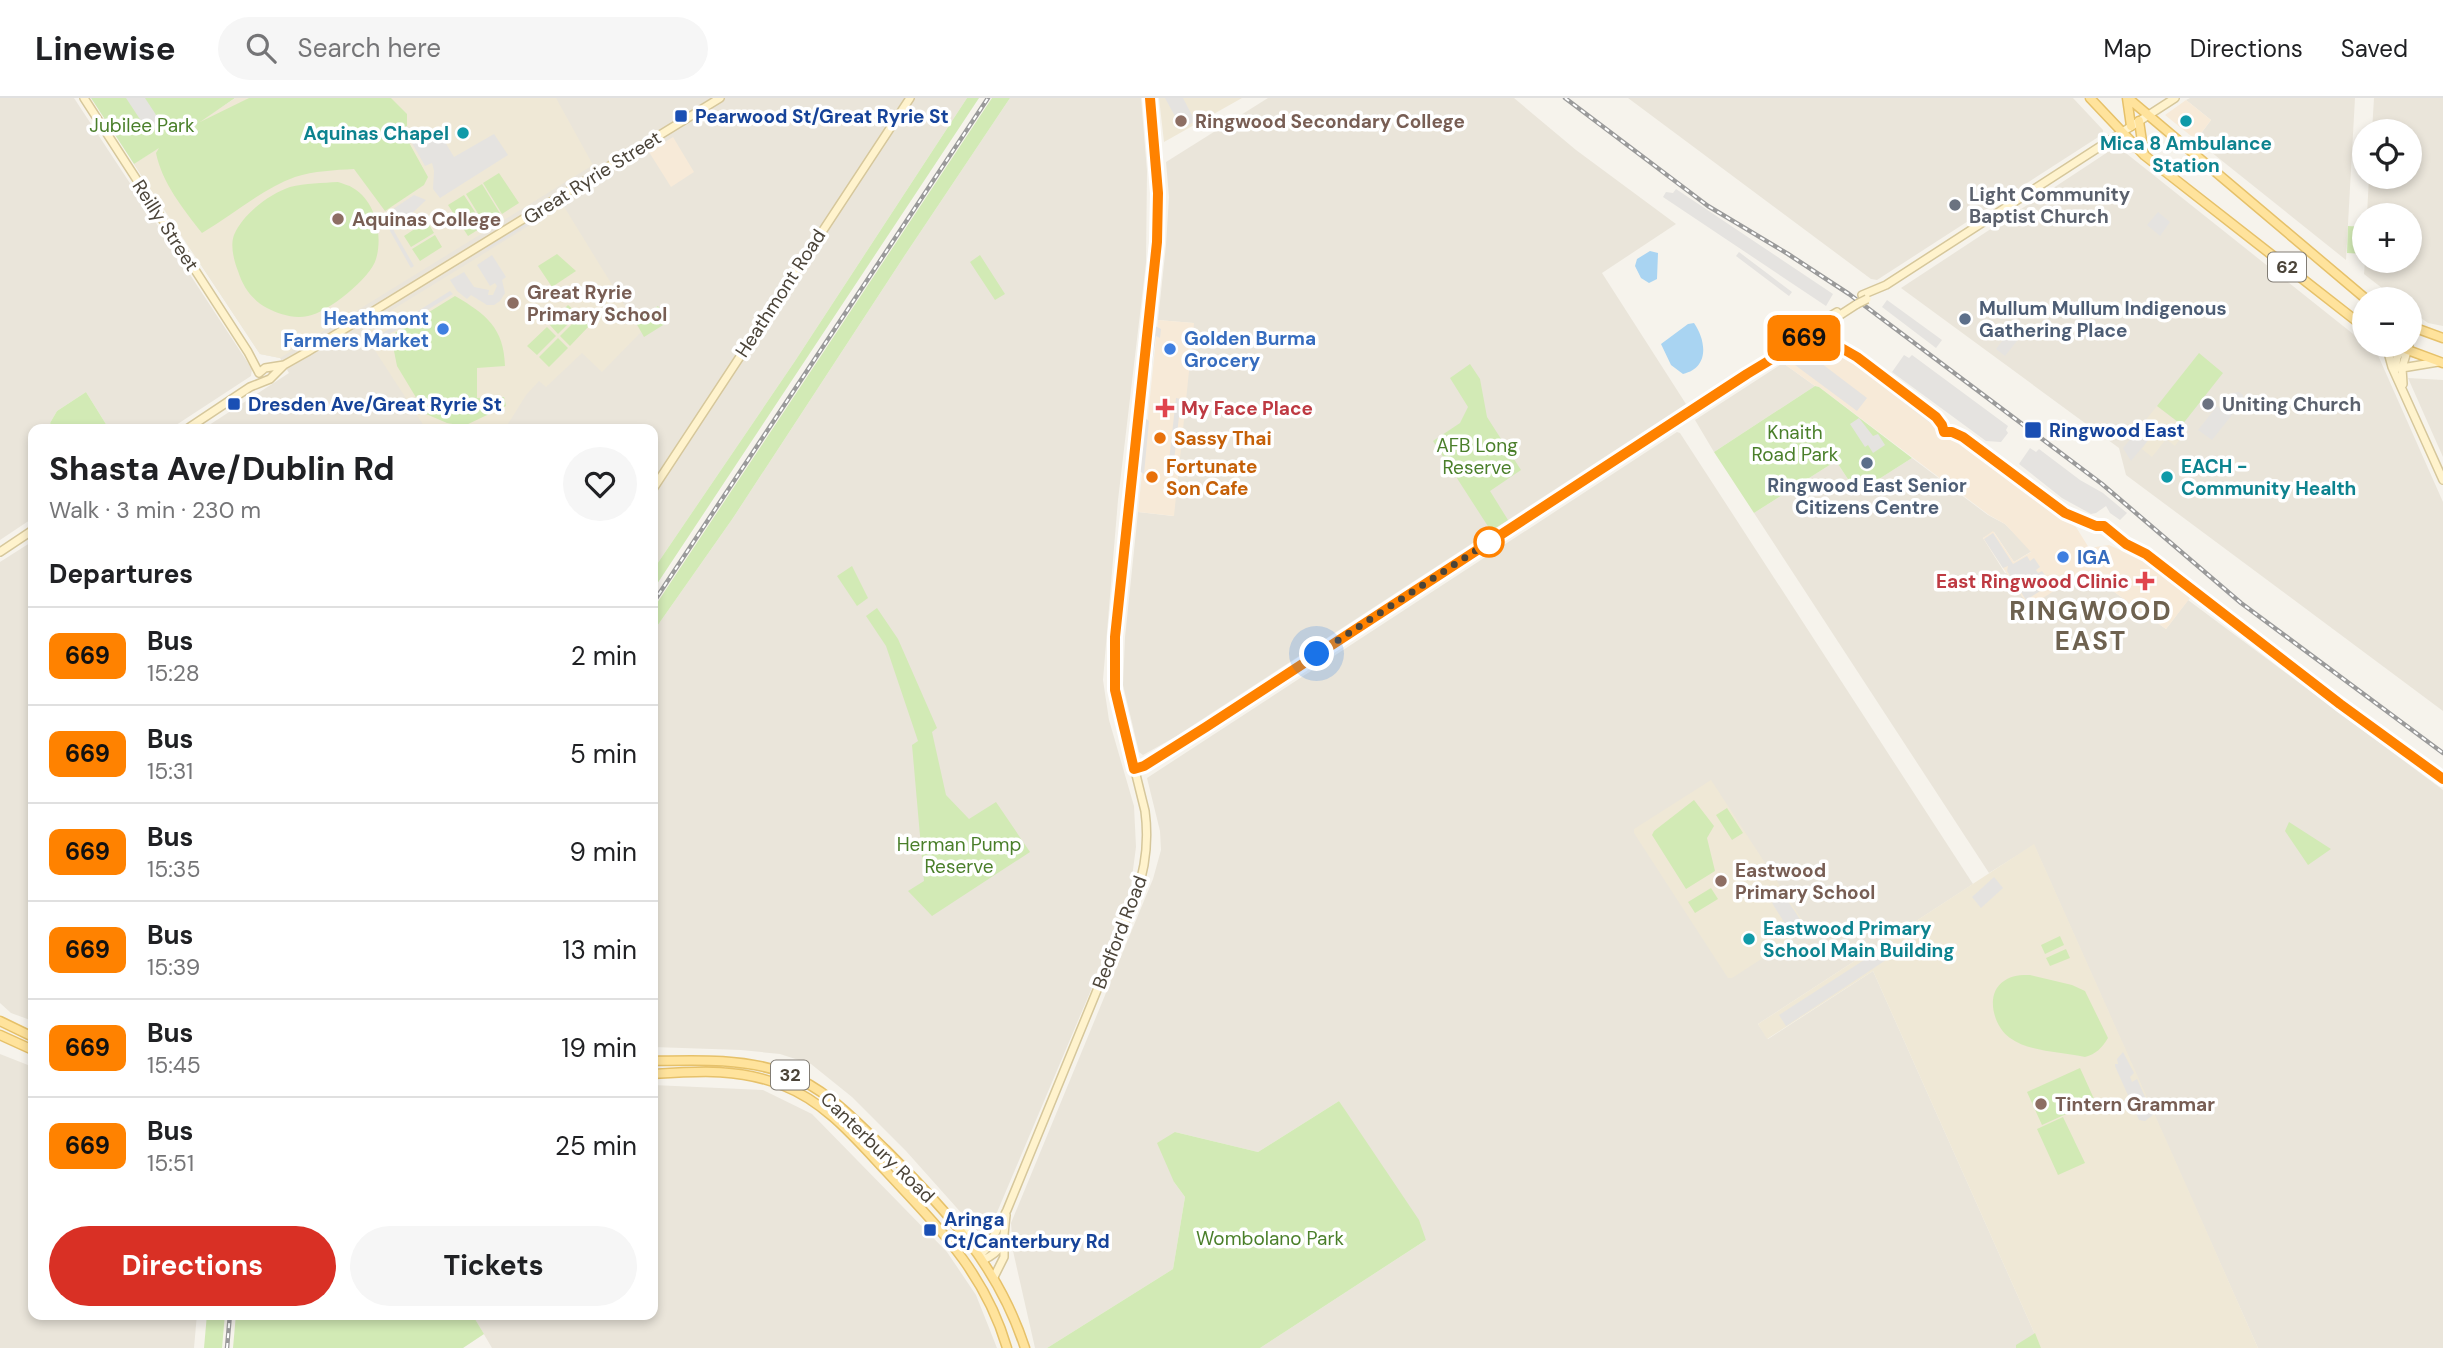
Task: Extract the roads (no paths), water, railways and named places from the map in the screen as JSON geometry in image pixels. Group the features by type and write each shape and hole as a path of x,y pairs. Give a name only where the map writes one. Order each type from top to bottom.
{"main road":[{"name":"Reilly Street","path":"84,98 264,377"},
{"name":"Great Ryrie Street","path":"194,424 264,377 720,98"},
{"name":"Heathmont Road","path":"658,481 910,98"},
{"name":"Bedford Road","path":"981,1258 1007,1210 1143,874 1147,826 1122,725 1114,677 1115,637 1157,242 1158,193 1150,98"},
{"name":"62","path":"2090,98 2144,155 2352,318"},
{"path":"2128,98 2144,155"},
{"name":"62","path":"2128,98 2352,287"},
{"path":"1134,769 1144,766 1214,722 1818,331 1856,302 2175,98"},
{"path":"2422,332 2443,338"},
{"name":"Reilly Street","path":"248,352 268,368"},
{"path":"2422,354 2440,363"},
{"path":"2392,357 2398,370"},
{"path":"2398,357 2396,360 2404,392 2443,480"},
{"path":"2398,370 2440,363"},
{"name":"Great Ryrie Street","path":"268,368 285,365"},
{"path":"264,377 268,368"},
{"path":"0,552 28,533"},
{"path":"0,1021 28,1035"},
{"path":"0,1035 28,1048"},
{"name":"Canterbury Road","path":"658,1061 733,1062 771,1069 796,1078 825,1094 851,1116 943,1209 994,1277 1011,1309 1025,1348"},
{"name":"Canterbury Road","path":"658,1074 708,1070 746,1074 786,1087 812,1100 866,1150 942,1231 968,1265 994,1310 1007,1348"},
{"path":"943,1209 980,1241 988,1241 993,1237"},
{"name":"Bedford Road","path":"994,1277 1004,1257 1007,1210"},
{"path":"968,1265 998,1251 1004,1240"}],"water":[{"path":"1650,251 1658,253 1657,279 1649,283 1641,278 1635,266 1637,259"},
{"path":"1694,323 1703,345 1702,360 1692,371 1683,374 1671,365 1661,344 1688,324"}],"railway":[{"path":"658,595 988,98"},
{"path":"1565,98 1708,206 1849,294 2102,484 2241,603 2443,753"},
{"path":"227,1348 229,1320"}],"place":[{"name":"Pearwood St/Great Ryrie St","path":"681,116"},
{"name":"Ringwood Secondary College","path":"1181,121"},
{"name":"Mica 8 Ambulance Station","path":"2186,121"},
{"name":"Aquinas Chapel","path":"463,133"},
{"name":"Light Community Baptist Church","path":"1955,205"},
{"name":"Aquinas College","path":"338,219"},
{"name":"Great Ryrie Primary School","path":"513,303"},
{"name":"Mullum Mullum Indigenous Gathering Place","path":"1965,319"},
{"name":"Heathmont Farmers Market","path":"443,329"},
{"name":"Golden Burma Grocery","path":"1170,349"},
{"name":"Dresden Ave/Great Ryrie St","path":"234,404"},
{"name":"Uniting Church","path":"2208,404"},
{"name":"My Face Place","path":"1165,408"},
{"name":"Ringwood East","path":"2033,430"},
{"name":"Sassy Thai","path":"1160,438"},
{"name":"Ringwood East Senior Citizens Centre","path":"1867,463"},
{"name":"Fortunate Son Cafe","path":"1152,477"},
{"name":"EACH - Community Health","path":"2167,477"},
{"name":"IGA","path":"2063,557"},
{"name":"East Ringwood Clinic","path":"2145,581"},
{"name":"Eastwood Primary School","path":"1721,881"},
{"name":"Eastwood Primary School Main Building","path":"1749,939"},
{"name":"Tintern Grammar","path":"2041,1104"},
{"name":"Aringa Ct/Canterbury Rd","path":"930,1230"}],"district":[{"name":"RINGWOOD EAST","path":"2091,626"}],"park label":[{"name":"Jubilee Park","path":"142,125"},
{"name":"Knaith Road Park","path":"1795,443"},
{"name":"AFB Long Reserve","path":"1477,456"},
{"name":"Herman Pump Reserve","path":"959,855"},
{"name":"Wombolano Park","path":"1270,1238"}]}
